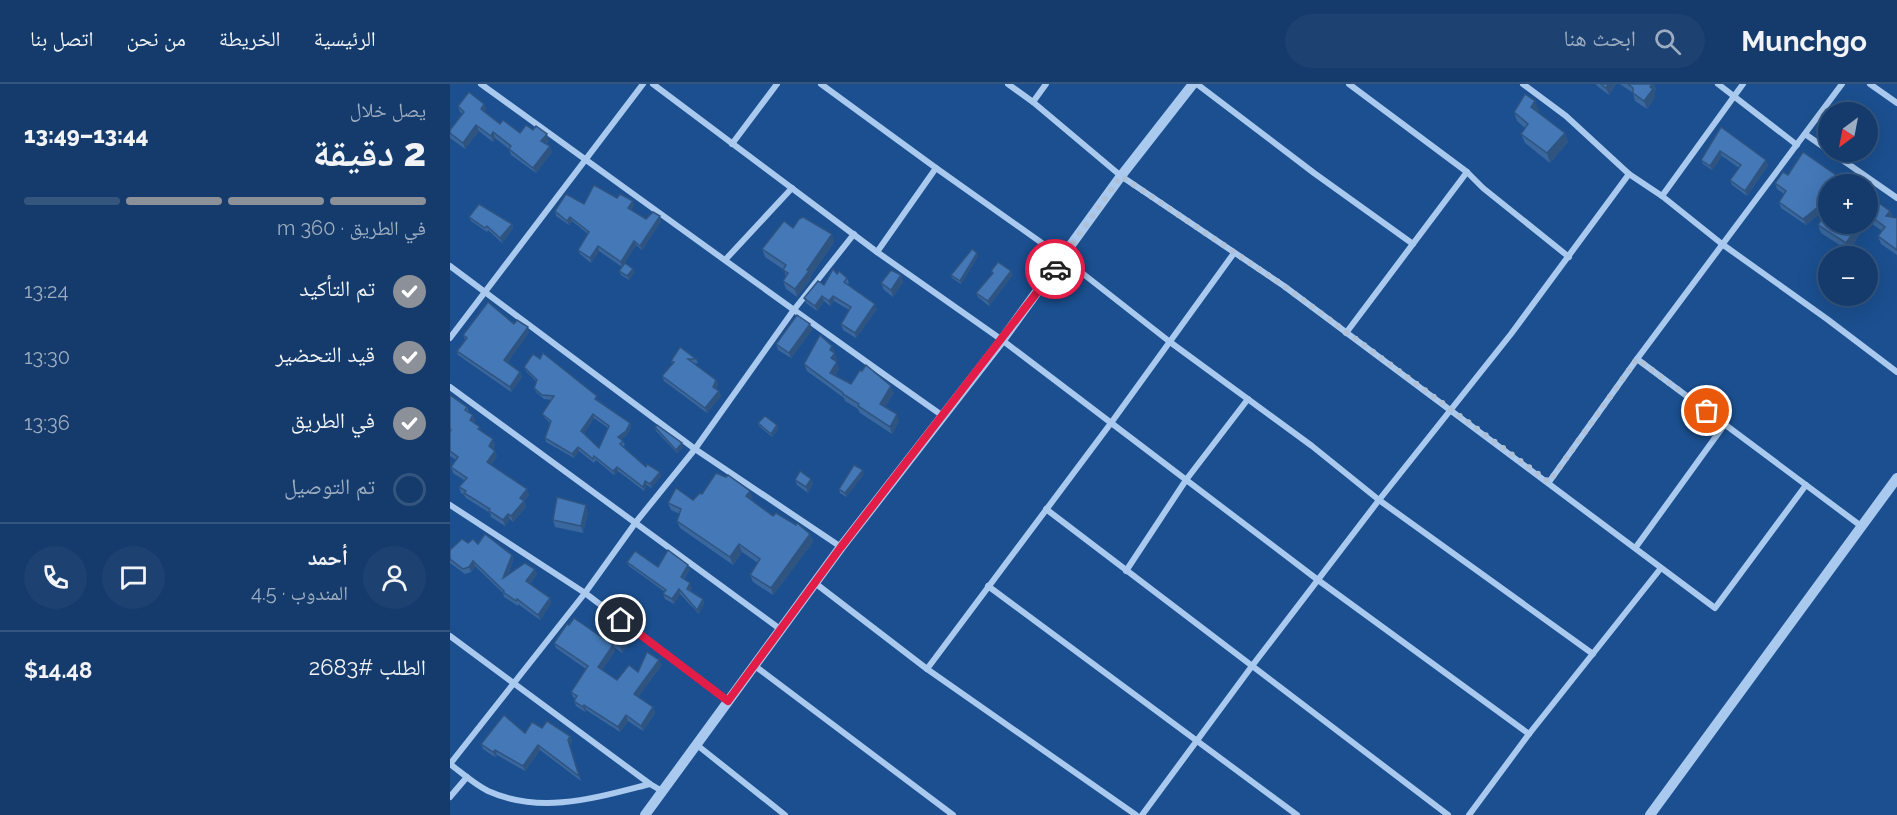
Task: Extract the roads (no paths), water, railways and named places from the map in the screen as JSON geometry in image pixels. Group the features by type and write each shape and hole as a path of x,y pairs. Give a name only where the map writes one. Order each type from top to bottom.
{"street":[{"path":"481,84 943,416"},
{"path":"450,338 643,84"},
{"path":"653,84 877,252 1002,340 1318,580 1529,734"},
{"path":"732,144 777,84"},
{"path":"821,84 1063,258 1170,342 1312,446 1379,500 1593,654"},
{"path":"1008,84 1033,102 1121,176 1284,286 1715,608 1806,485"},
{"path":"1033,102 1046,84"},
{"path":"645,815 841,547 1002,340 1121,176 1195,84 1413,244"},
{"path":"1349,84 1467,171 1483,188 1569,257"},
{"path":"1523,84 1566,116 1629,174 1662,196 1722,244 1897,372"},
{"path":"1718,84 1797,145"},
{"path":"1662,196 1743,84"},
{"path":"1549,482 1637,359 1842,84"},
{"path":"1870,84 1897,103"},
{"path":"1805,134 1818,143"},
{"path":"1846,162 1897,198"},
{"path":"877,252 936,168"},
{"path":"1346,333 1467,171"},
{"path":"1142,815 1252,666 1569,257 1629,174"},
{"path":"726,260 792,188"},
{"path":"650,784 574,803 552,806 529,804 507,799 486,790 450,764 585,593 636,522 695,448 793,310 854,234"},
{"path":"927,669 1234,254"},
{"path":"450,266 695,448 841,547"},
{"path":"1637,359 1861,526"},
{"path":"450,387 780,629"},
{"path":"1126,571 1186,480 1248,399"},
{"path":"1636,547 1725,424"},
{"path":"1650,815 1897,478"},
{"path":"450,505 585,593 728,701"},
{"path":"1046,509 1448,815"},
{"path":"1469,815 1529,734 1661,568"},
{"path":"815,583 927,669 1136,815"},
{"path":"988,586 1297,815"},
{"path":"450,636 662,791"},
{"path":"755,666 953,815"},
{"path":"697,745 785,815"},
{"path":"450,797 467,777"}]}
